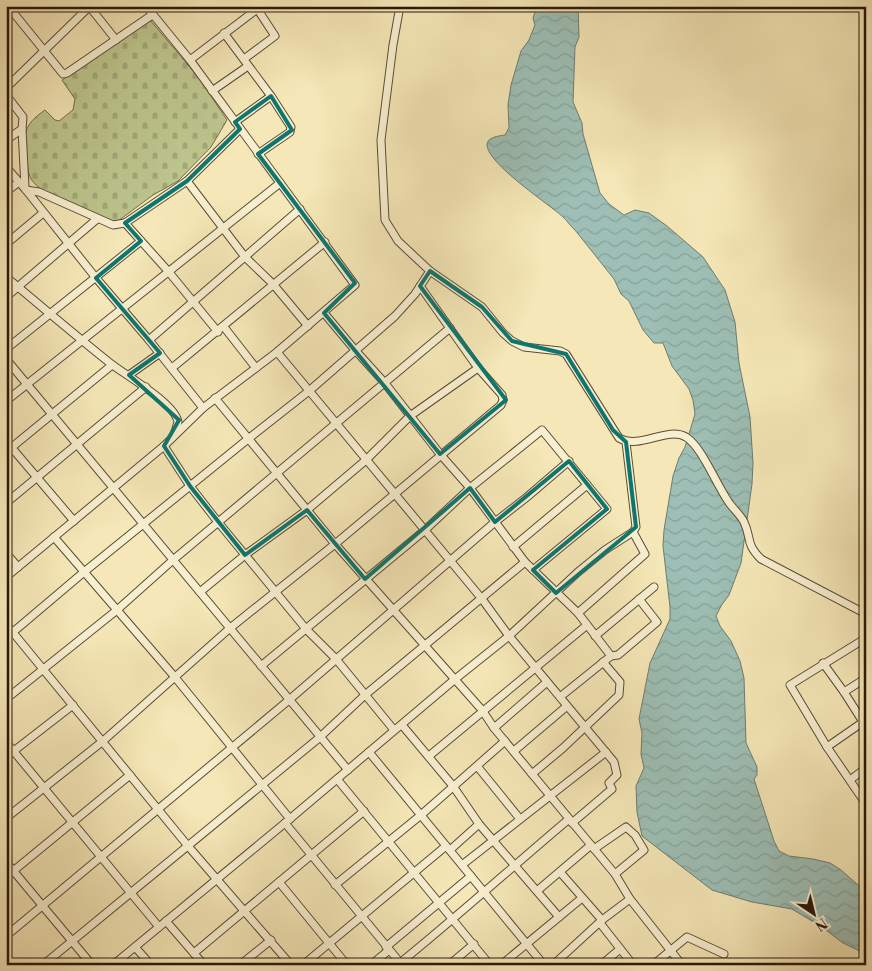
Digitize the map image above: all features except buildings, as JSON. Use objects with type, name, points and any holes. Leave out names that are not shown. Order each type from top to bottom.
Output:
[{"type":"street","points":[[6,88],[90,6],[116,40]]},
{"type":"street","points":[[6,577],[164,446],[203,408],[276,352],[355,285],[190,60],[146,6]]},
{"type":"street","points":[[400,6],[381,140],[385,220],[398,241],[430,271],[482,307],[512,341],[524,347],[560,351],[566,354],[619,438],[626,442],[672,434],[680,434],[687,438],[702,455],[728,502],[744,521],[750,545],[761,559],[866,614]]},
{"type":"street","points":[[190,60],[258,7],[275,36],[212,91]]},
{"type":"street","points":[[11,10],[63,74],[152,15]]},
{"type":"street","points":[[224,33],[271,96],[292,130],[258,154]]},
{"type":"street","points":[[6,95],[23,117],[26,189]]},
{"type":"street","points":[[26,189],[39,192],[112,225],[125,223],[187,181],[238,126],[271,96]]},
{"type":"street","points":[[6,140],[22,129]]},
{"type":"street","points":[[6,167],[26,189],[43,213],[121,309],[160,353],[203,408]]},
{"type":"street","points":[[187,181],[245,258],[273,284],[308,326]]},
{"type":"street","points":[[6,192],[19,182]]},
{"type":"street","points":[[6,401],[280,183]]},
{"type":"street","points":[[149,340],[300,209]]},
{"type":"street","points":[[6,244],[43,213]]},
{"type":"street","points":[[6,296],[97,219]]},
{"type":"street","points":[[125,223],[194,302],[256,368]]},
{"type":"street","points":[[6,349],[141,241]]},
{"type":"street","points":[[172,368],[325,242]]},
{"type":"street","points":[[6,638],[143,524],[309,392],[395,316],[430,271]]},
{"type":"street","points":[[6,278],[112,365],[146,387],[177,418],[178,422],[172,438]]},
{"type":"street","points":[[6,818],[103,740],[174,676],[501,405],[502,395],[478,368],[420,286]]},
{"type":"street","points":[[324,313],[384,382],[440,454],[470,488],[525,562],[578,613],[611,656]]},
{"type":"street","points":[[6,699],[117,610],[173,560],[450,328]]},
{"type":"street","points":[[54,537],[174,676],[261,785],[335,885],[401,964],[514,865],[612,789],[610,783],[617,775],[614,762],[509,636],[482,599],[276,352]]},
{"type":"street","points":[[128,375],[160,353]]},
{"type":"street","points":[[6,359],[319,738],[348,770]]},
{"type":"street","points":[[9,450],[112,365]]},
{"type":"street","points":[[200,592],[245,555],[307,510],[366,460],[410,416],[478,368]]},
{"type":"street","points":[[6,503],[146,387]]},
{"type":"street","points":[[215,398],[335,544],[482,710],[494,728],[615,874],[630,899],[682,965]]},
{"type":"street","points":[[261,666],[424,531],[470,488],[542,430],[608,509],[533,570]]},
{"type":"street","points":[[6,441],[9,450],[37,478],[74,521]]},
{"type":"street","points":[[113,965],[509,636],[605,550],[633,532],[636,528],[626,442]]},
{"type":"street","points":[[164,446],[190,486],[218,522],[306,629],[336,659],[394,730]]},
{"type":"street","points":[[6,936],[289,700],[495,522],[569,461]]},
{"type":"street","points":[[513,547],[587,485]]},
{"type":"street","points":[[578,613],[645,554],[633,532]]},
{"type":"street","points":[[6,553],[18,567]]},
{"type":"street","points":[[43,965],[319,738],[365,695],[525,562]]},
{"type":"street","points":[[595,636],[654,587]]},
{"type":"street","points":[[560,697],[611,656],[618,655],[657,622],[639,599]]},
{"type":"street","points":[[6,624],[188,846],[291,965]]},
{"type":"street","points":[[429,756],[482,710],[587,625]]},
{"type":"street","points":[[866,638],[790,685],[827,747],[866,804]]},
{"type":"street","points":[[532,774],[586,727],[619,695],[620,682],[603,662]]},
{"type":"street","points":[[823,663],[864,722],[827,747]]},
{"type":"street","points":[[844,692],[866,678]]},
{"type":"street","points":[[494,728],[547,682]]},
{"type":"street","points":[[6,757],[73,705]]},
{"type":"street","points":[[514,751],[567,706]]},
{"type":"street","points":[[402,724],[453,786],[478,824],[559,917]]},
{"type":"street","points":[[335,885],[421,815],[505,741]]},
{"type":"street","points":[[6,742],[159,927]]},
{"type":"street","points":[[369,752],[544,965]]},
{"type":"street","points":[[462,866],[544,799],[551,796],[606,752]]},
{"type":"street","points":[[477,766],[520,819]]},
{"type":"street","points":[[850,780],[866,768]]},
{"type":"street","points":[[6,877],[130,775]]},
{"type":"street","points":[[338,779],[490,965]]},
{"type":"street","points":[[194,953],[364,812]]},
{"type":"street","points":[[303,965],[414,872],[478,824]]},
{"type":"street","points":[[537,891],[593,847],[626,827],[636,835],[644,850],[615,874]]},
{"type":"street","points":[[6,862],[92,965]]},
{"type":"street","points":[[560,872],[601,921],[633,965]]},
{"type":"street","points":[[371,965],[439,902],[471,876]]},
{"type":"street","points":[[279,882],[347,965]]},
{"type":"street","points":[[501,965],[582,898]]},
{"type":"street","points":[[553,965],[601,921],[630,899]]},
{"type":"street","points":[[166,921],[204,965]]},
{"type":"street","points":[[653,965],[687,937],[724,954]]},
{"type":"street","points":[[240,965],[271,940]]},
{"type":"street","points":[[451,964],[474,944]]},
{"type":"street","points":[[135,947],[151,965]]},
{"type":"street","points":[[601,965],[620,949]]},
{"type":"street","points":[[6,960],[10,965]]},
{"type":"highlighted area","points":[[271,96],[292,130],[258,154],[355,283],[324,313],[440,454],[506,400],[420,286],[430,271],[482,307],[512,341],[566,354],[613,430],[626,442],[636,527],[556,593],[533,570],[607,509],[569,461],[495,522],[470,488],[365,579],[307,510],[245,555],[190,486],[164,446],[179,420],[129,375],[160,353],[96,278],[141,241],[125,223],[187,181],[240,129],[235,122]]},
{"type":"green space","points":[[150,20],[199,78],[227,120],[211,147],[178,181],[153,195],[118,221],[109,221],[55,198],[36,185],[31,179],[28,169],[25,144],[26,132],[30,123],[45,110],[55,120],[59,121],[73,110],[75,99],[62,80]]},
{"type":"water","points":[[537,6],[578,6],[579,37],[575,47],[573,102],[582,123],[583,134],[600,193],[609,204],[624,215],[635,210],[649,213],[667,226],[703,257],[725,290],[735,322],[739,363],[750,417],[753,463],[752,484],[741,563],[729,595],[716,616],[740,661],[744,678],[746,743],[757,767],[757,775],[754,779],[774,841],[779,851],[789,856],[830,863],[866,892],[866,954],[843,943],[822,927],[792,909],[752,902],[712,890],[642,836],[637,812],[636,786],[644,768],[641,754],[642,733],[639,719],[650,663],[670,619],[663,546],[664,530],[673,476],[685,447],[695,414],[689,389],[672,366],[663,343],[654,343],[643,330],[629,301],[621,294],[614,279],[564,218],[519,183],[490,153],[487,145],[489,140],[505,135],[509,128],[508,105],[511,85],[521,51],[529,40],[535,25],[533,18]]}]
